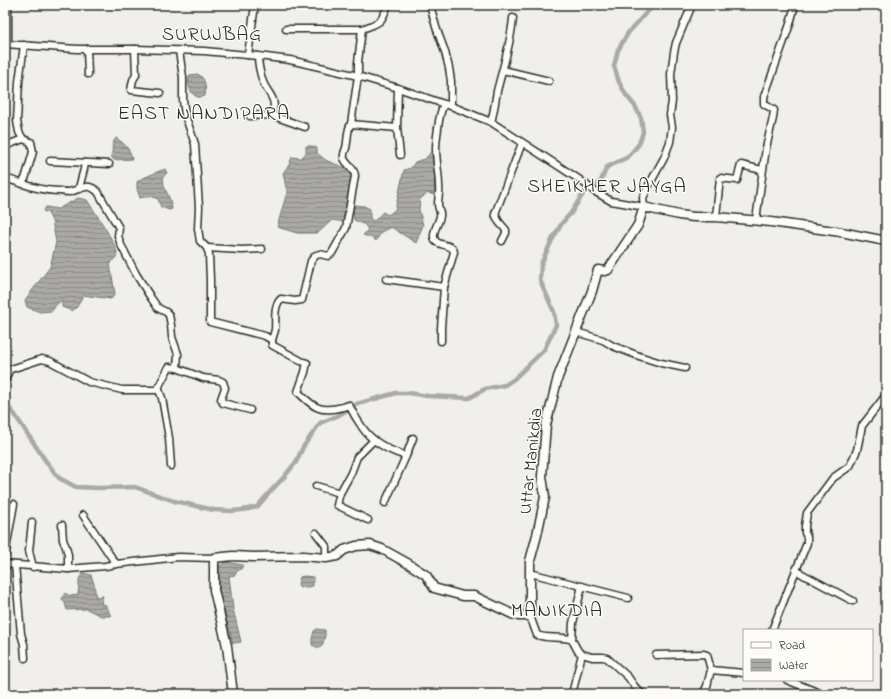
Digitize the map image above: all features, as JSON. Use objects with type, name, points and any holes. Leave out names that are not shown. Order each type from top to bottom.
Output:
[{"type":"main road","points":[[644,207],[679,215],[756,220],[841,232],[886,241]]},
{"type":"main road","name":"Uttar Manikdia","points":[[530,616],[530,561],[546,497],[542,476],[546,425],[558,377],[592,290],[598,270],[608,270],[638,225],[644,207]]},
{"type":"main road","points":[[233,694],[227,646],[214,590],[214,558],[232,556],[303,556],[326,558],[337,556],[344,550],[356,546],[370,545],[382,549],[426,575],[434,588],[463,596],[474,596],[514,615],[530,616]]},
{"type":"street","points":[[8,5],[7,44],[87,49],[135,48],[179,50],[258,56],[290,60],[358,76],[398,88],[451,106],[491,122],[580,180],[594,191],[611,200],[623,204],[644,207],[643,198],[664,158],[670,142],[672,127],[670,115],[672,101],[671,74],[674,52],[676,43],[692,5]]},
{"type":"street","points":[[248,55],[254,5]]},
{"type":"street","points":[[286,29],[362,28],[378,23],[382,19],[388,5]]},
{"type":"street","points":[[430,5],[449,68],[451,81],[451,106]]},
{"type":"street","points":[[756,220],[762,170],[774,110],[764,104],[764,97],[790,24],[795,5]]},
{"type":"street","points":[[491,122],[510,42],[513,18]]},
{"type":"street","points":[[362,28],[358,76],[351,124],[349,126],[348,143],[343,155],[344,159],[355,173],[346,228],[332,253],[328,256],[320,254],[316,255],[311,261],[302,300],[295,301],[281,299],[279,301],[276,311],[275,332],[272,345],[301,362],[307,363],[298,392],[304,398],[320,409],[332,409],[349,406],[363,429],[374,440],[397,453],[406,456]]},
{"type":"street","points":[[21,183],[25,178],[33,152],[31,142],[23,139],[19,132],[17,121],[19,82],[24,45]]},
{"type":"street","points":[[135,48],[136,76],[133,80],[131,90],[160,93]]},
{"type":"street","points":[[87,49],[88,74]]},
{"type":"street","points":[[179,50],[183,77],[185,116],[195,144],[199,207],[198,230],[200,241],[207,248],[208,254],[210,280],[210,322],[265,336],[272,340]]},
{"type":"street","points":[[258,56],[260,72],[274,104],[274,109],[271,115]]},
{"type":"street","points":[[503,70],[549,80]]},
{"type":"street","points":[[398,88],[397,128],[400,154]]},
{"type":"street","points":[[440,341],[444,287],[454,252],[452,247],[434,239],[434,234],[440,216],[438,205],[440,188],[436,142],[439,118],[444,104]]},
{"type":"street","points":[[250,116],[271,115],[305,127]]},
{"type":"street","points":[[351,124],[397,128]]},
{"type":"street","points":[[5,146],[23,139]]},
{"type":"street","points":[[502,241],[506,230],[499,222],[495,214],[522,143]]},
{"type":"street","points":[[50,161],[109,164]]},
{"type":"street","points":[[79,188],[85,163]]},
{"type":"street","points":[[716,217],[720,178],[737,180],[741,165],[762,170]]},
{"type":"street","points":[[5,178],[50,191],[69,192],[90,186],[95,188],[119,228],[118,236],[121,245],[136,274],[158,308],[169,315],[172,325],[172,337],[178,354],[177,368]]},
{"type":"street","points":[[207,248],[242,250],[262,249]]},
{"type":"street","points":[[386,279],[444,287]]},
{"type":"street","points":[[576,332],[603,340],[613,346],[639,356],[661,363],[685,368]]},
{"type":"street","points":[[5,380],[11,369],[42,359],[50,361],[89,382],[122,390],[159,390]]},
{"type":"street","points":[[171,466],[168,432],[162,398],[159,390],[159,386],[169,367],[177,368],[203,378],[223,382],[225,388],[221,399],[223,403],[250,410]]},
{"type":"street","points":[[772,629],[807,543],[804,526],[807,513],[833,478],[850,466],[857,450],[862,426],[886,395]]},
{"type":"street","points":[[385,503],[413,438]]},
{"type":"street","points":[[368,520],[337,505],[340,493],[351,473],[357,457],[374,440]]},
{"type":"street","points":[[316,486],[340,493]]},
{"type":"street","points":[[5,555],[14,504]]},
{"type":"street","points":[[83,515],[116,564]]},
{"type":"street","points":[[32,522],[29,551],[33,567]]},
{"type":"street","points":[[62,525],[63,540],[68,555],[68,569]]},
{"type":"street","points":[[316,533],[326,546],[326,558]]},
{"type":"street","points":[[5,564],[68,569],[178,557],[214,558]]},
{"type":"street","points":[[15,565],[20,634],[24,644],[25,658]]},
{"type":"street","points":[[796,570],[853,601]]},
{"type":"street","points":[[530,573],[628,598]]},
{"type":"street","points":[[582,586],[572,622],[572,640],[578,651],[592,657],[607,658],[628,676],[635,687],[642,694]]},
{"type":"street","points":[[530,616],[538,636],[564,637],[572,640]]},
{"type":"street","points":[[572,694],[582,654]]},
{"type":"street","points":[[656,655],[707,655],[711,670],[707,686],[703,694]]},
{"type":"street","points":[[711,670],[743,673]]},
{"type":"street","points":[[790,681],[822,694]]},
{"type":"water","points":[[197,74],[204,80],[205,96],[197,97],[189,88],[190,75]]},
{"type":"water","points":[[116,138],[130,152],[132,159],[114,160],[111,156],[113,143]]},
{"type":"water","points":[[306,146],[317,148],[317,153],[324,159],[345,168],[352,172],[355,176],[345,222],[332,220],[318,233],[297,233],[277,227],[287,192],[283,173],[289,165],[292,157],[301,158],[306,153]]},
{"type":"water","points":[[431,152],[435,158],[434,195],[428,193],[420,199],[419,210],[423,225],[416,243],[391,227],[381,232],[376,241],[373,238],[363,235],[368,230],[365,225],[354,220],[353,211],[355,205],[364,206],[370,209],[370,219],[374,221],[383,212],[388,215],[395,210],[404,170],[411,168],[415,162],[425,159]]},
{"type":"water","points":[[165,169],[167,173],[163,177],[164,186],[172,209],[169,210],[161,207],[158,199],[150,196],[140,198],[137,189],[137,182],[139,180]]},
{"type":"water","points":[[78,198],[87,200],[116,249],[117,253],[115,259],[110,264],[115,294],[111,299],[83,295],[77,307],[72,311],[62,307],[62,300],[52,311],[40,312],[27,307],[25,300],[50,267],[56,242],[52,221],[48,213],[43,211],[46,207],[58,209]]},
{"type":"water","points":[[226,562],[243,565],[235,575],[229,576],[233,609],[241,642],[233,643],[220,597],[217,575],[219,566]]},
{"type":"water","points":[[83,573],[91,575],[96,597],[103,596],[101,605],[105,604],[111,616],[101,616],[87,609],[67,610],[62,599],[65,593],[70,596],[78,595],[79,579]]},
{"type":"water","points":[[300,577],[313,577],[313,586],[300,588],[298,584]]},
{"type":"water","points":[[317,629],[325,630],[322,646],[319,648],[312,645],[314,631]]},
{"type":"waterway","points":[[5,409],[10,409],[15,415],[59,478],[76,487],[135,487],[174,501],[214,510],[231,511],[257,507],[296,462],[303,447],[320,423],[337,416],[357,404],[396,393],[469,398],[485,389],[505,385],[514,379],[544,350],[556,325],[554,312],[540,280],[541,264],[552,240],[562,223],[571,213],[588,188],[600,183],[607,167],[628,157],[639,144],[643,132],[641,118],[619,82],[614,66],[618,50],[628,33],[655,5]]},
{"type":"district","name":"SURUJBAG","points":[[212,33]]},
{"type":"district","name":"EAST NANDIPARA","points":[[204,112]]},
{"type":"district","name":"SHEIKHER JAYGA","points":[[607,185]]},
{"type":"district","name":"MANIKDIA","points":[[557,609]]}]
